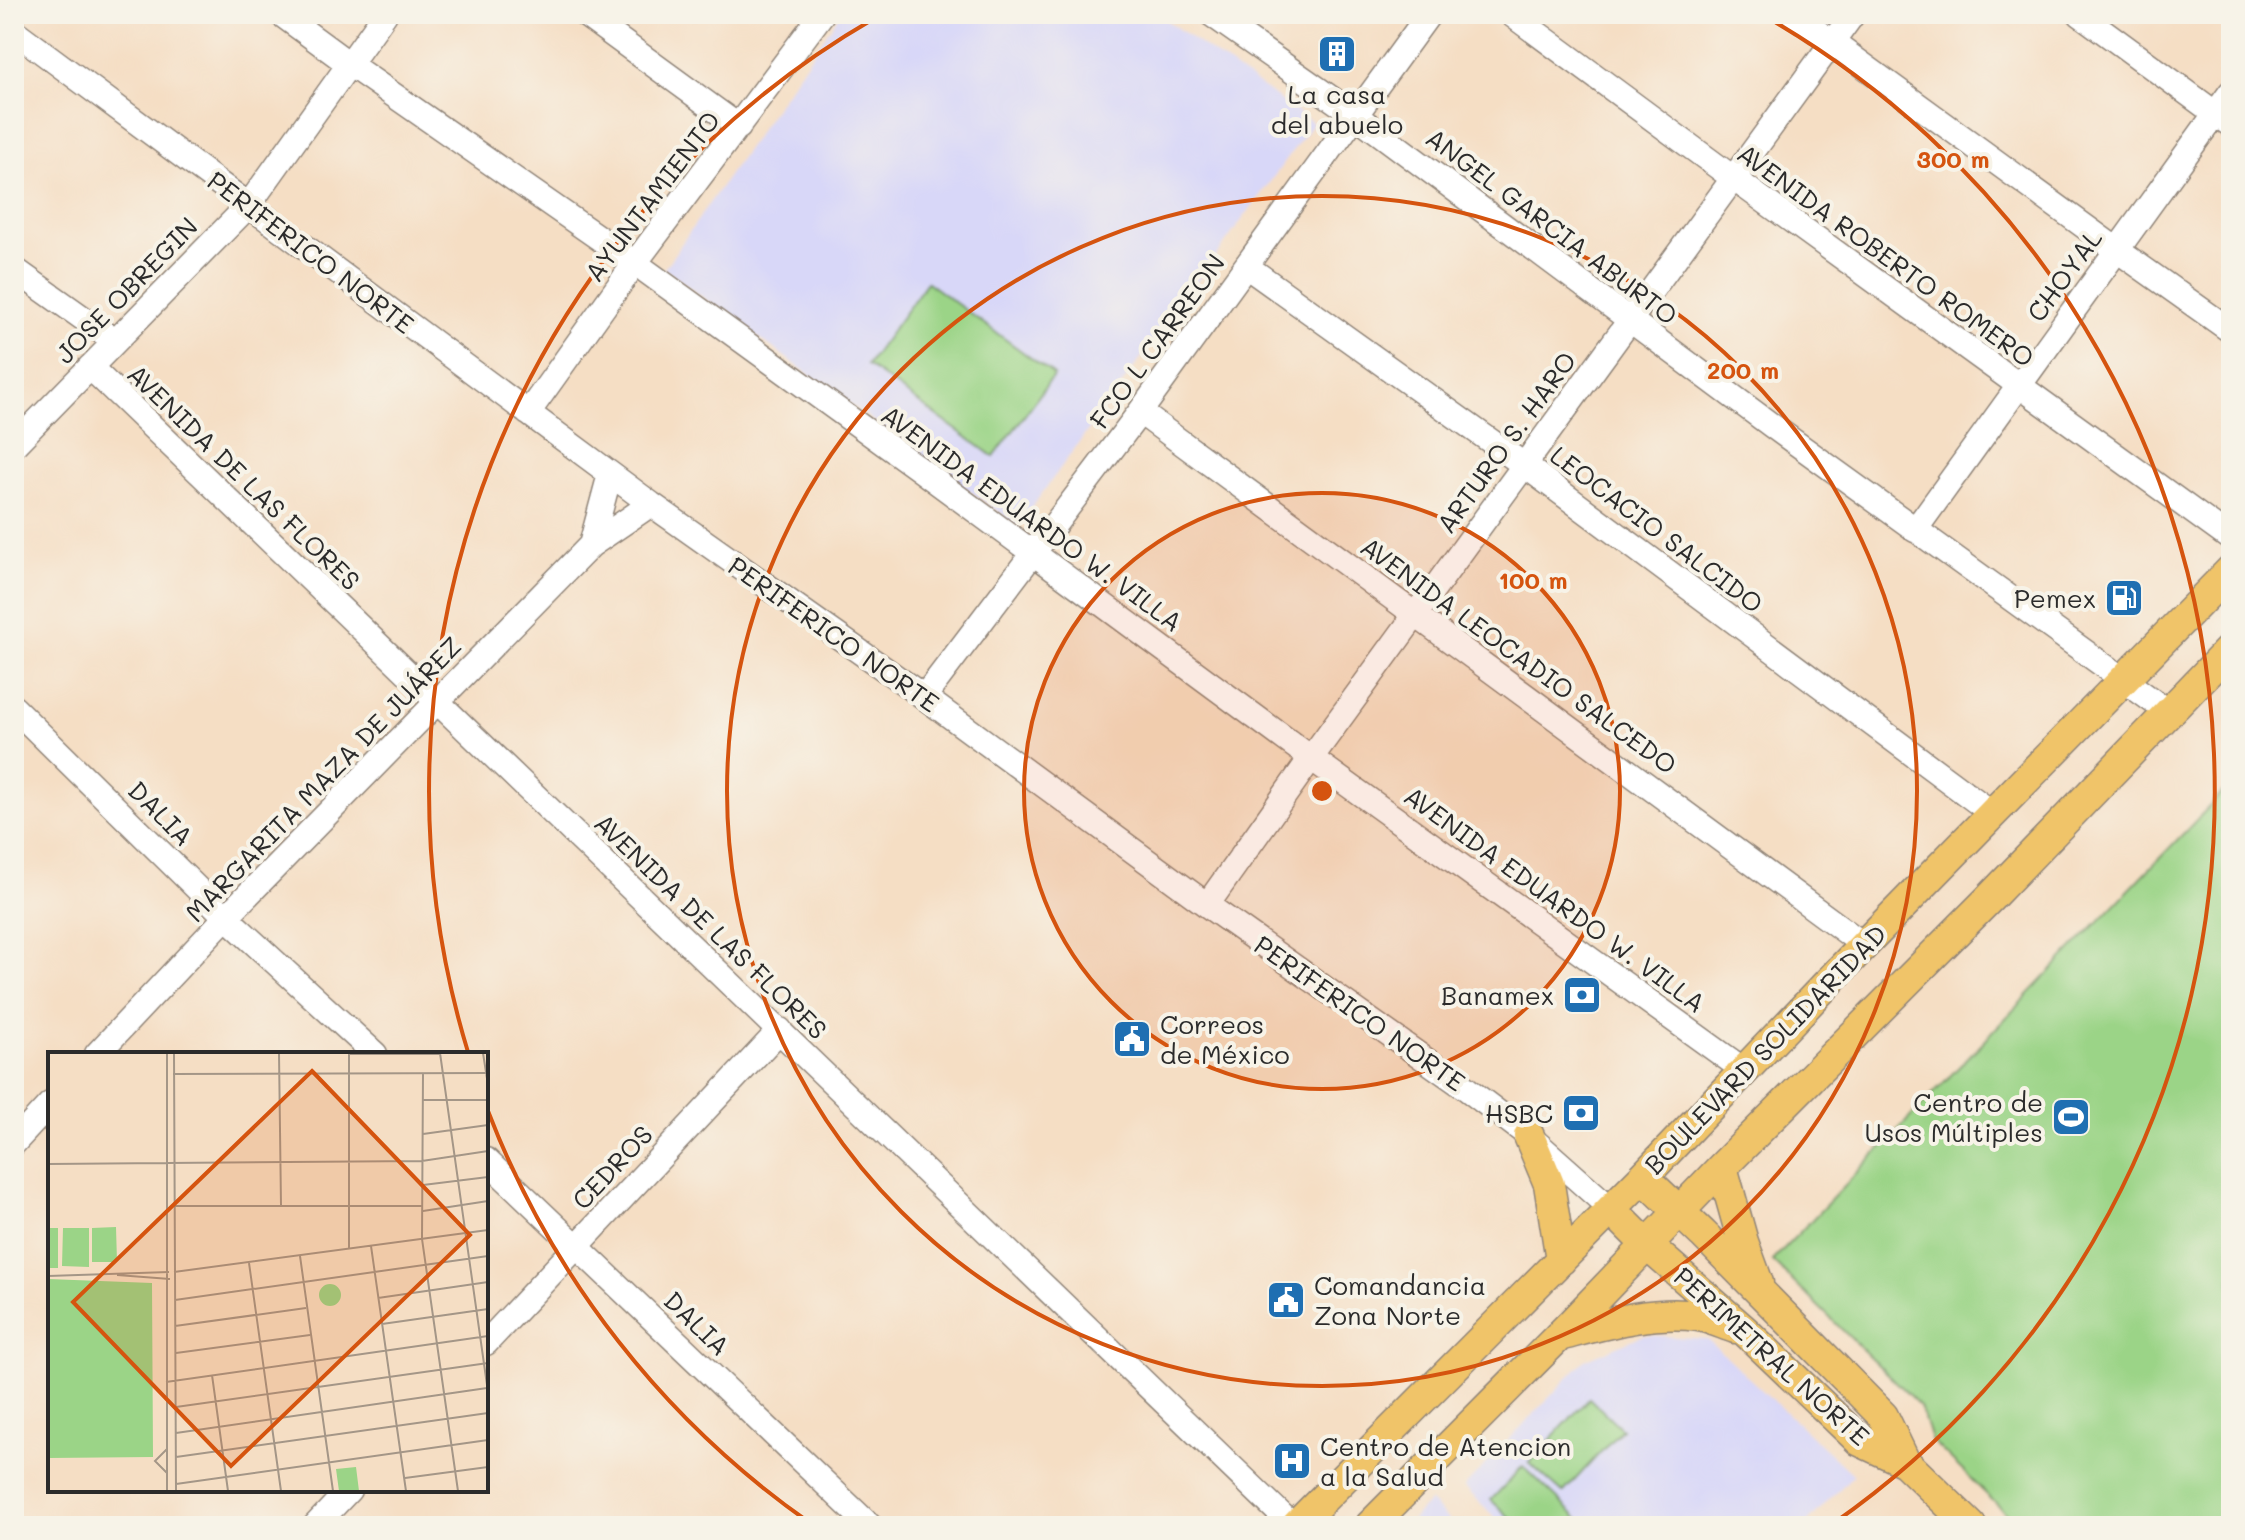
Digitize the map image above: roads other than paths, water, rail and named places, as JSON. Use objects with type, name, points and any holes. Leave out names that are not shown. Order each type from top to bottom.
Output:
[{"type":"main road","name":"BOULEVARD SOLIDARIDAD","points":[[1294,1526],[1643,1177],[1864,945],[2231,570]]},
{"type":"main road","name":"BOULEVARD SOLIDARIDAD","points":[[1370,1526],[1990,898],[2231,648]]},
{"type":"main road","points":[[1529,1136],[1549,1184],[1561,1260]]},
{"type":"main road","points":[[1722,1167],[1743,1242],[1762,1292]]},
{"type":"main road","points":[[1643,1177],[1762,1292],[1883,1416],[1905,1462]]},
{"type":"main road","name":"PERIFERICO NORTE","points":[[1611,1209],[1647,1245]]},
{"type":"main road","name":"PERIMETRAL NORTE","points":[[1647,1245],[1745,1331],[1860,1441],[1905,1462],[1971,1526]]},
{"type":"main road","points":[[1535,1286],[1564,1330],[1655,1315],[1700,1316],[1745,1331]]},
{"type":"street","points":[[14,32],[27,14]]},
{"type":"street","name":"AVENIDA EDUARDO W. VILLA","points":[[281,14],[635,263],[1745,1071]]},
{"type":"street","name":"JOSE OBREGIN","points":[[14,445],[248,206],[385,14]]},
{"type":"street","points":[[584,14],[739,127]]},
{"type":"street","name":"AYUNTAMIENTO","points":[[528,413],[635,263],[822,14]]},
{"type":"street","name":"ANGEL GARCIA ABURTO","points":[[1211,14],[1355,115],[1915,530],[2168,712]]},
{"type":"street","name":"FCO L CARREON","points":[[924,697],[1140,412],[1429,14]]},
{"type":"street","name":"AVENIDA ROBERTO ROMERO","points":[[1511,14],[2231,539]]},
{"type":"street","points":[[1793,14],[2231,331]]},
{"type":"street","name":"ARTURO S. HARO","points":[[1207,905],[1853,14]]},
{"type":"street","points":[[2080,14],[2223,119]]},
{"type":"street","name":"PERIFERICO NORTE","points":[[14,32],[651,504],[1467,1089],[1529,1136],[1611,1209]]},
{"type":"street","name":"CHOYAL","points":[[1915,530],[2117,250],[2223,119],[2231,92]]},
{"type":"street","name":"LEOCACIO SALCIDO","points":[[1246,266],[1524,465],[1992,813]]},
{"type":"street","points":[[14,269],[115,341]]},
{"type":"street","name":"AVENIDA DE LAS FLORES","points":[[90,367],[1294,1526]]},
{"type":"street","name":"AVENIDA LEOCADIO SALCEDO","points":[[1140,412],[1864,945]]},
{"type":"street","name":"MARGARITA MAZA DE JUÁREZ","points":[[591,545],[610,474]]},
{"type":"street","name":"MARGARITA MAZA DE JUÁREZ","points":[[99,1052],[226,917],[591,545],[651,504]]},
{"type":"street","name":"DALIA","points":[[14,708],[226,917],[373,1052]]},
{"type":"street","name":"CEDROS","points":[[488,1341],[780,1030]]},
{"type":"street","points":[[14,1143],[48,1106]]},
{"type":"street","name":"DALIA","points":[[488,1162],[870,1526]]},
{"type":"street","points":[[315,1526],[347,1492]]},
{"type":"place","name":"La casa del abuelo","points":[[1337,54]]},
{"type":"place","name":"Pemex","points":[[2124,598]]},
{"type":"place","name":"Banamex","points":[[1582,995]]},
{"type":"place","name":"Correos de México","points":[[1132,1039]]},
{"type":"place","name":"HSBC","points":[[1581,1113]]},
{"type":"place","name":"Centro de Usos Múltiples","points":[[2071,1117]]},
{"type":"place","name":"Comandancia Zona Norte","points":[[1286,1300]]},
{"type":"place","name":"Centro de Atencion a la Salud","points":[[1292,1461]]}]
